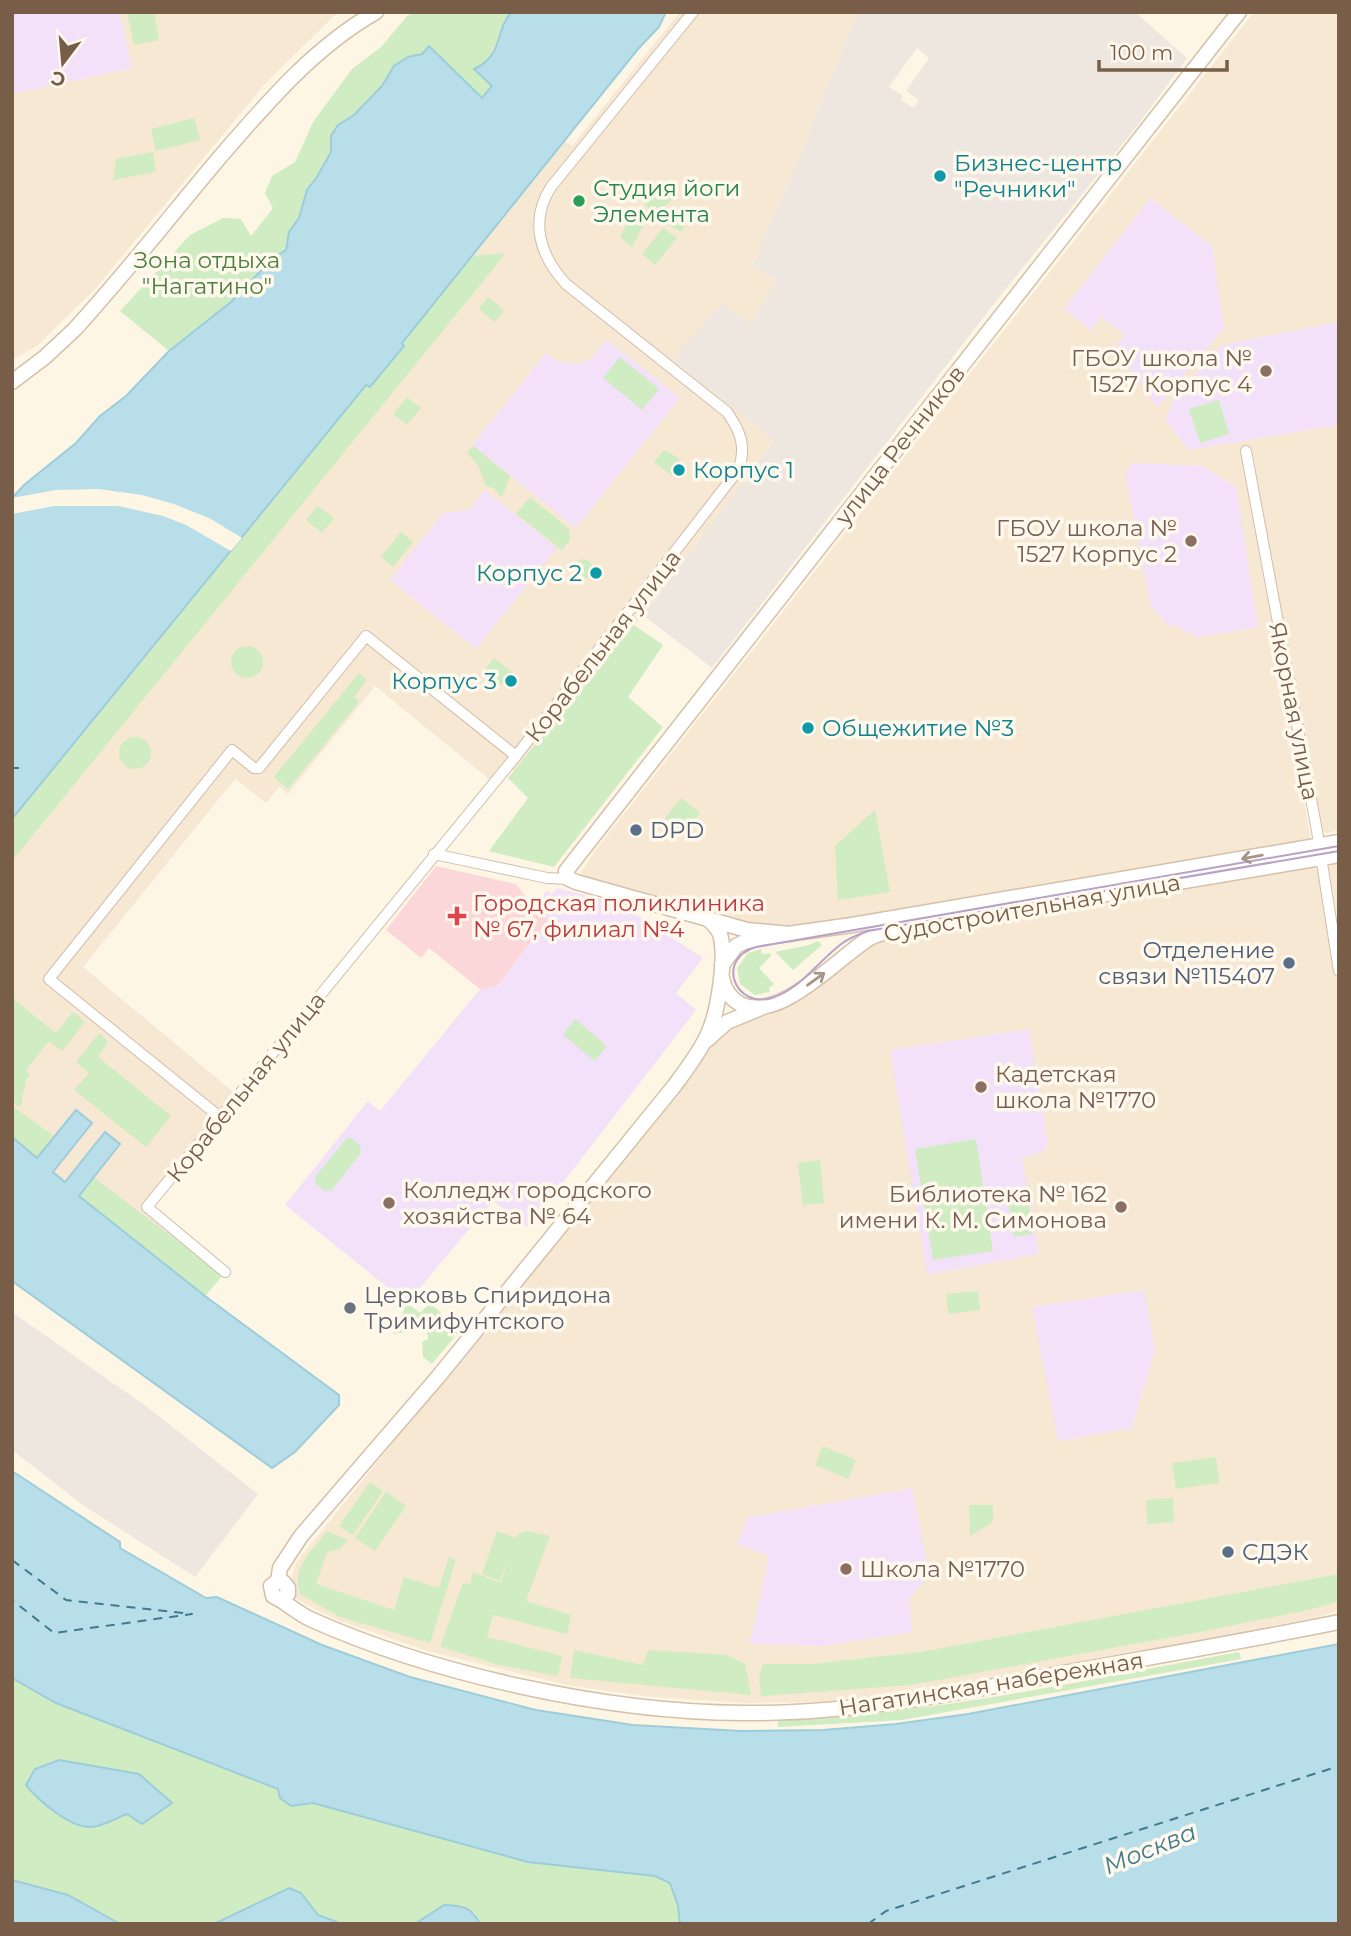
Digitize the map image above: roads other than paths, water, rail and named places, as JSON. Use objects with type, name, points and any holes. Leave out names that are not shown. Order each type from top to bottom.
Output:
[{"type":"street","name":"Корабельная улица","points":[[225,1272],[147,1207],[516,756],[731,481],[743,456],[743,441],[727,412],[566,284],[545,257],[538,231],[542,205],[551,187],[693,12]]},
{"type":"street","name":"улица Речников","points":[[569,879],[566,872],[569,867],[1239,12]]},
{"type":"street","points":[[12,382],[45,357],[100,302],[264,107],[321,51],[370,14]]},
{"type":"street","name":"Якорная улица","points":[[1246,451],[1321,852],[1339,971]]},
{"type":"street","points":[[221,1118],[49,979],[232,750],[254,768],[259,768],[366,636],[516,756]]},
{"type":"street","name":"Судостроительная улица","points":[[702,1045],[727,1023],[813,983],[871,937],[888,931],[1321,852],[1339,842]]},
{"type":"street","name":"Судостроительная улица","points":[[790,934],[1321,852],[1339,855]]},
{"type":"street","points":[[435,854],[547,878],[569,879],[747,930],[790,934]]},
{"type":"street","points":[[702,1045],[712,1021],[721,969],[720,936],[716,926],[706,918]]},
{"type":"street","points":[[852,925],[862,932],[861,944]]},
{"type":"street","points":[[766,1006],[745,1006],[736,1001],[728,993],[721,969],[727,955],[744,942],[790,934]]},
{"type":"street","name":"Нагатинская набережная","points":[[702,1045],[675,1085],[438,1377],[301,1536],[280,1568],[278,1581],[288,1588],[288,1594],[281,1599],[298,1613],[326,1625],[419,1659],[473,1674],[580,1698],[652,1707],[739,1713],[821,1711],[920,1700],[1339,1622]]},
{"type":"water","points":[[512,12],[666,12],[659,27],[638,49],[402,343],[404,346],[370,387],[366,385],[12,819],[12,498],[76,443],[100,416],[126,396],[169,351],[231,302],[273,258],[286,250],[289,232],[299,218],[307,190],[331,152],[331,136],[338,125],[354,115],[382,86],[394,66],[408,57],[422,54],[429,46],[482,98],[492,86],[474,69],[490,57]]},
{"type":"water","points":[[76,1110],[92,1123],[53,1172],[65,1182],[105,1132],[120,1144],[79,1196],[205,1296],[339,1395],[339,1405],[295,1452],[272,1468],[12,1281],[12,1137],[37,1158]]},
{"type":"water","name":"Москва","points":[[12,1471],[120,1542],[120,1548],[206,1598],[217,1597],[322,1645],[410,1677],[536,1710],[633,1725],[741,1731],[823,1730],[896,1724],[968,1714],[1339,1644],[1339,1924],[680,1924],[678,1906],[670,1883],[655,1876],[528,1862],[313,1803],[291,1806],[280,1798],[278,1789],[56,1703],[12,1678]]},
{"type":"water","points":[[59,1760],[139,1774],[172,1803],[142,1824],[127,1814],[95,1827],[73,1823],[46,1805],[26,1785],[35,1769]]},
{"type":"water","points":[[12,1880],[68,1895],[120,1924],[12,1924]]},
{"type":"water","points":[[289,1888],[301,1893],[318,1915],[342,1924],[214,1924]]},
{"type":"water","points":[[444,1905],[466,1908],[480,1924],[415,1924]]},
{"type":"tram line","points":[[1339,846],[756,947],[743,953],[736,962],[733,971],[735,981],[740,990],[748,996],[772,998],[800,982],[843,943],[868,931],[1339,851]]},
{"type":"place","name":"Бизнес-центр \"Речники\"","points":[[940,176]]},
{"type":"place","name":"Студия йоги Элемента","points":[[579,201]]},
{"type":"place","name":"ГБОУ школа № 1527 Корпус 4","points":[[1266,371]]},
{"type":"place","name":"Корпус 1","points":[[679,470]]},
{"type":"place","name":"ГБОУ школа № 1527 Корпус 2","points":[[1191,541]]},
{"type":"place","name":"Корпус 2","points":[[596,573]]},
{"type":"place","name":"Корпус 3","points":[[511,681]]},
{"type":"place","name":"Общежитие №3","points":[[808,728]]},
{"type":"place","name":"DPD","points":[[636,830]]},
{"type":"place","name":"Городская поликлиника № 67, филиал №4","points":[[457,916]]},
{"type":"place","name":"Отделение связи №115407","points":[[1289,963]]},
{"type":"place","name":"Кадетская школа №1770","points":[[981,1087]]},
{"type":"place","name":"Колледж городского хозяйства № 64","points":[[389,1203]]},
{"type":"place","name":"Библиотека № 162 имени К. М. Симонова","points":[[1121,1207]]},
{"type":"place","name":"Церковь Спиридона Тримифунтского","points":[[350,1308]]},
{"type":"place","name":"СДЭК","points":[[1228,1552]]},
{"type":"place","name":"Школа №1770","points":[[846,1569]]},
{"type":"park label","name":"Зона отдыха \"Нагатино\"","points":[[207,273]]}]
